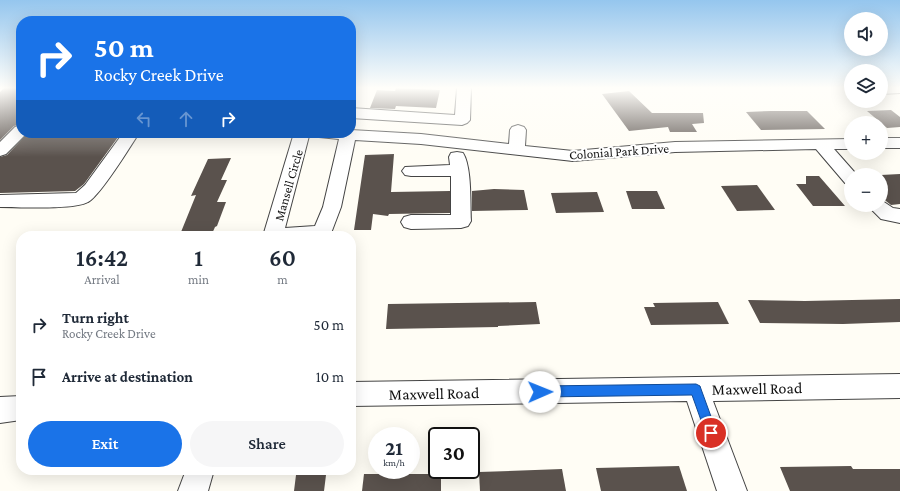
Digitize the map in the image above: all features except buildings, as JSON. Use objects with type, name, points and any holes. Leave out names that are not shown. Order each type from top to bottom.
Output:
[{"type":"street","points":[[356,113],[462,120],[463,111]]},
{"type":"street","points":[[517,151],[518,130]]},
{"type":"street","points":[[0,151],[16,135]]},
{"type":"street","name":"Colonial Park Drive","points":[[356,135],[455,143],[573,156],[604,147],[844,144]]},
{"type":"street","points":[[0,201],[73,200],[82,198],[91,189],[127,138]]},
{"type":"street","name":"Mansell Circle","points":[[274,231],[301,138]]},
{"type":"street","points":[[322,231],[332,207],[347,138]]},
{"type":"street","points":[[411,222],[461,221],[459,170],[455,143]]},
{"type":"street","points":[[888,143],[900,143]]},
{"type":"street","points":[[821,145],[844,171]]},
{"type":"street","points":[[411,171],[459,170]]},
{"type":"street","points":[[885,212],[888,214],[900,216]]},
{"type":"street","name":"Maxwell Road","points":[[356,394],[900,386]]},
{"type":"street","points":[[696,389],[732,491]]},
{"type":"street","points":[[0,410],[16,408]]},
{"type":"street","points":[[193,491],[198,475]]},
{"type":"route","points":[[540,392],[696,389],[711,433]]}]
